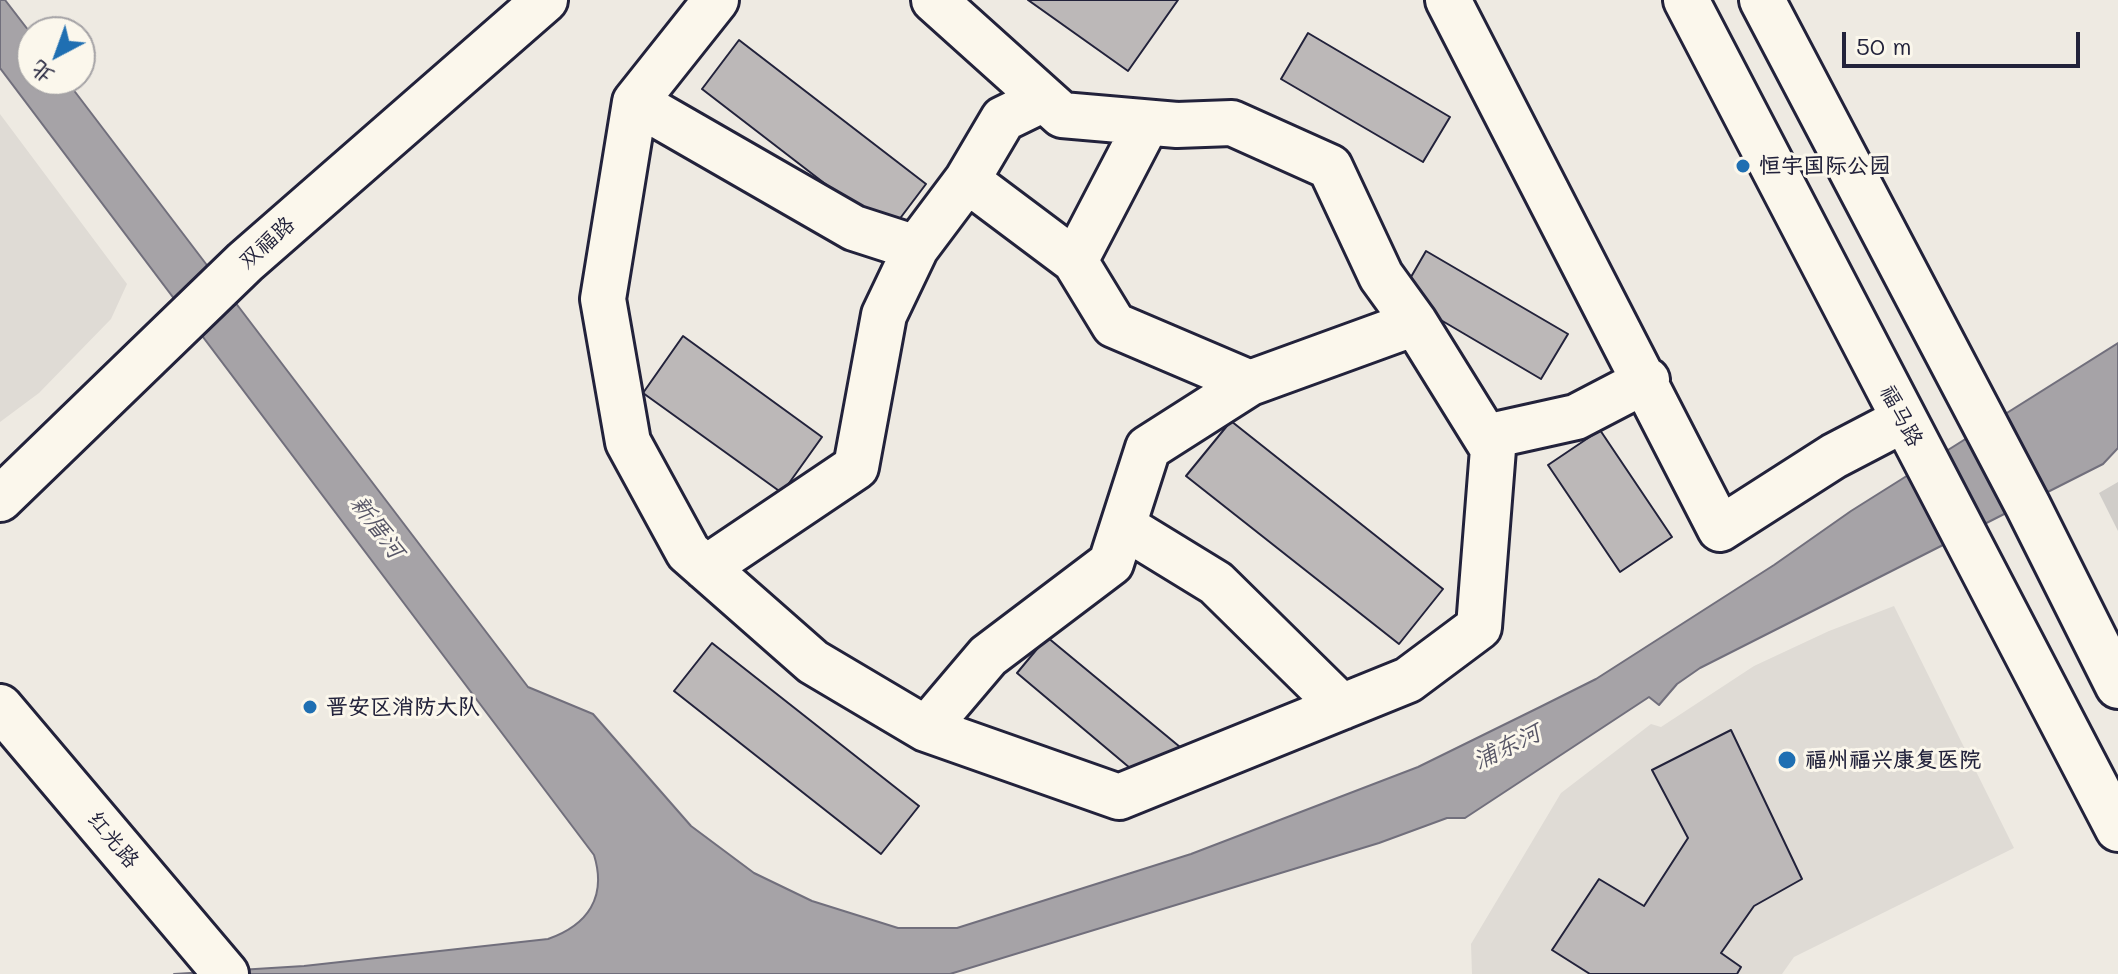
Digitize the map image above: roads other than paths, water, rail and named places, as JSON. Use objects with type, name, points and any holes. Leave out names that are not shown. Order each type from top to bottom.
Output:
[{"type":"main road","name":"双福路","points":[[0,499],[245,262],[545,0]]},
{"type":"main road","points":[[716,0],[635,102],[603,299],[628,442],[688,552],[813,662],[926,729],[1119,797],[1408,680],[1479,627],[1493,449],[1415,323],[1381,276],[1330,167],[1232,123],[1147,123],[1062,115],[934,0]]},
{"type":"main road","points":[[1448,0],[1647,380],[1720,529],[1834,456],[1908,430]]},
{"type":"main road","name":"福马路","points":[[1686,0],[2118,829]]},
{"type":"main road","points":[[1762,0],[2028,506],[2118,686]]},
{"type":"main road","points":[[706,568],[856,467],[884,315],[916,248],[967,180],[1003,119],[1044,99]]},
{"type":"main road","points":[[635,102],[854,228],[916,248]]},
{"type":"main road","points":[[1075,261],[1147,123]]},
{"type":"main road","points":[[967,180],[1075,261],[1114,325],[1250,383]]},
{"type":"main road","points":[[926,729],[988,656],[1111,563],[1148,448],[1250,383],[1415,323]]},
{"type":"main road","points":[[1486,437],[1576,417],[1647,380]]},
{"type":"main road","points":[[1123,526],[1216,583],[1342,707]]},
{"type":"main road","name":"红光路","points":[[0,707],[226,974]]},
{"type":"water","points":[[0,0],[5,0],[17,16],[16,89],[0,68]]},
{"type":"water","points":[[21,96],[78,96],[528,687],[593,714],[691,826],[754,873],[812,901],[898,928],[957,928],[1191,854],[1418,767],[1596,679],[1774,565],[1851,511],[2118,343],[2118,448],[2103,464],[1700,668],[1677,684],[1659,705],[1649,697],[1465,818],[1447,818],[1379,843],[950,974],[174,974],[304,966],[548,939],[574,926],[591,908],[598,884],[594,855]]},
{"type":"place","name":"恒宇国际公园","points":[[1743,166]]},
{"type":"place","name":"晋安区消防大队","points":[[310,707]]},
{"type":"place","name":"福州福兴康复医院","points":[[1787,760]]},
{"type":"water label","name":"新厝河","points":[[377,527]]},
{"type":"water label","name":"浦东河","points":[[1507,747]]}]
